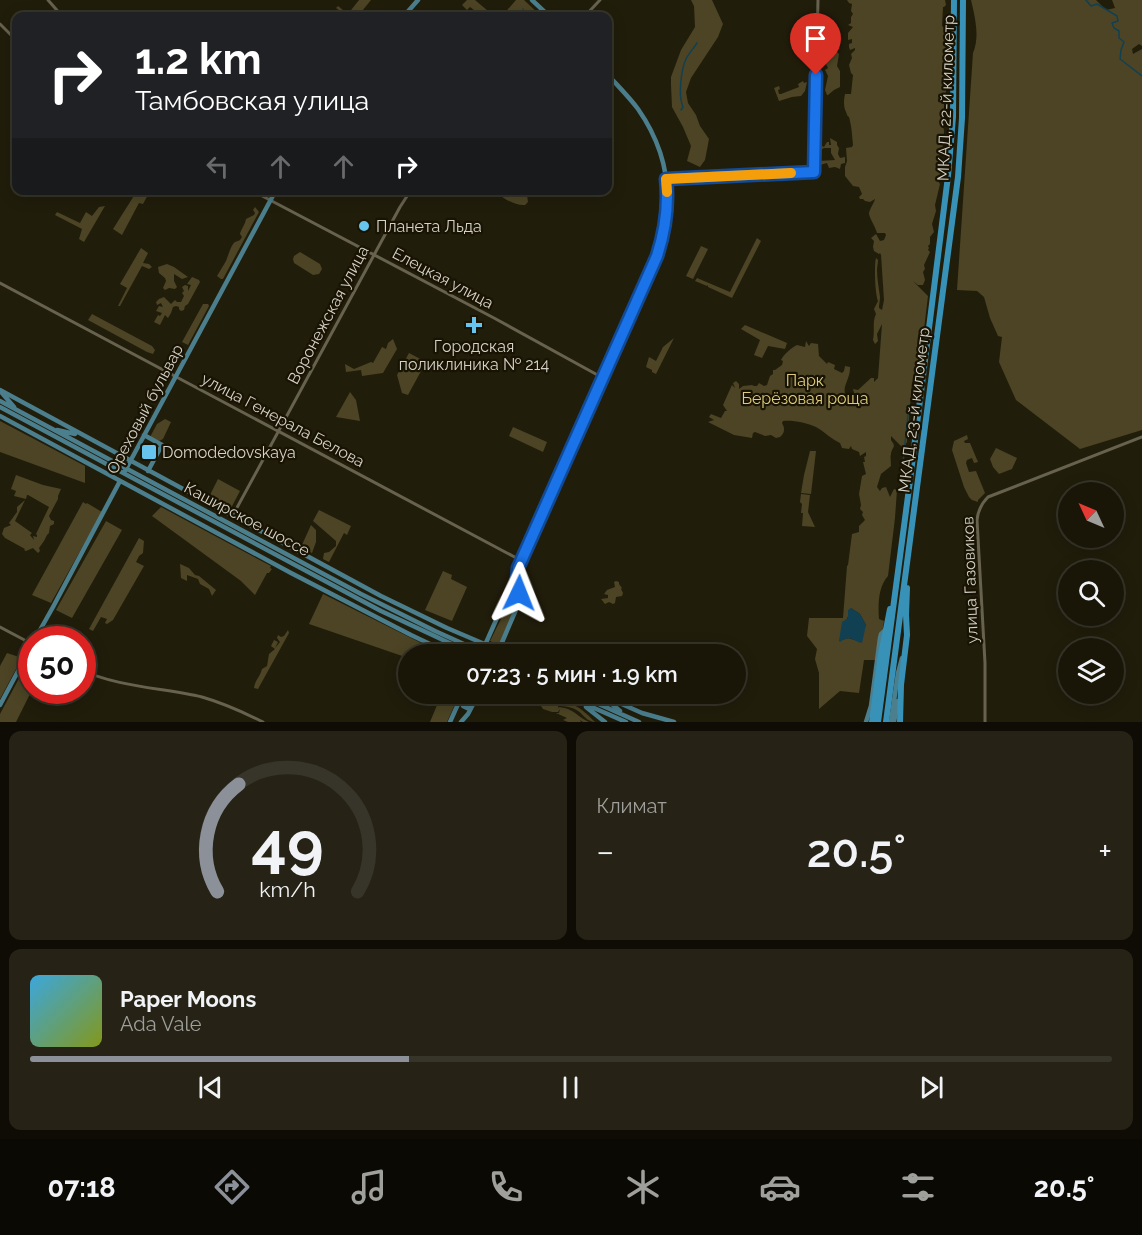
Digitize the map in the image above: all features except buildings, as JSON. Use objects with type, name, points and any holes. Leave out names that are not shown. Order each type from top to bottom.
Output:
[{"type":"highway","name":"МКАД, 22-й километр","points":[[942,231],[952,126],[954,0]]},
{"type":"highway","name":"МКАД, 22-й километр","points":[[951,232],[962,127],[963,0]]},
{"type":"highway","name":"МКАД, 23-й километр","points":[[895,591],[942,231]]},
{"type":"highway","name":"МКАД, 23-й километр","points":[[886,722],[951,232]]},
{"type":"highway","points":[[896,722],[907,635],[908,554]]},
{"type":"highway","points":[[870,720],[895,591]]},
{"type":"highway","points":[[878,722],[895,591]]},
{"type":"main road","points":[[408,12],[418,0]]},
{"type":"main road","points":[[532,0],[545,12]]},
{"type":"main road","points":[[0,391],[388,600],[485,644],[660,247],[667,211],[664,164],[655,140],[636,107],[612,80]]},
{"type":"main road","name":"Ореховый бульвар","points":[[42,626],[273,195]]},
{"type":"main road","points":[[0,391],[19,411]]},
{"type":"main road","name":"Каширское шоссе","points":[[0,401],[240,536],[405,623],[451,644]]},
{"type":"main road","name":"Каширское шоссе","points":[[0,407],[228,522],[361,594],[463,644]]},
{"type":"main road","points":[[0,416],[291,573],[430,644]]},
{"type":"main road","points":[[53,429],[83,436]]},
{"type":"main road","points":[[29,432],[46,432]]},
{"type":"main road","points":[[144,435],[162,445],[148,471]]},
{"type":"main road","points":[[211,505],[228,522]]},
{"type":"main road","points":[[212,530],[240,536]]},
{"type":"main road","points":[[501,644],[519,601],[518,568]]},
{"type":"main road","points":[[361,594],[388,600]]},
{"type":"main road","points":[[502,605],[511,600],[516,603],[516,610]]},
{"type":"main road","points":[[405,623],[422,640]]},
{"type":"main road","points":[[870,720],[880,636],[891,626],[898,626],[903,628],[908,639],[898,674],[896,722]]},
{"type":"main road","points":[[0,705],[18,671]]},
{"type":"main road","points":[[896,722],[901,686]]},
{"type":"main road","points":[[450,722],[458,704]]},
{"type":"main road","points":[[462,704],[465,708],[474,704]]},
{"type":"main road","points":[[461,722],[474,704]]},
{"type":"main road","points":[[582,704],[604,722]]},
{"type":"main road","points":[[585,704],[626,722]]},
{"type":"main road","points":[[599,704],[639,722]]},
{"type":"main road","points":[[611,704],[624,715]]},
{"type":"main road","points":[[622,704],[648,715],[674,722]]},
{"type":"main road","points":[[646,721],[648,715]]},
{"type":"street","points":[[48,0],[58,12]]},
{"type":"street","points":[[589,12],[600,0]]},
{"type":"street","points":[[666,179],[814,172],[818,0]]},
{"type":"street","points":[[0,24],[12,36]]},
{"type":"street","name":"Елецкая улица","points":[[260,195],[603,378]]},
{"type":"street","name":"Воронежская улица","points":[[233,516],[408,195]]},
{"type":"street","name":"улица Генерала Белова","points":[[0,284],[522,561]]},
{"type":"street","name":"улица Газовиков","points":[[984,722],[985,663],[978,510],[988,496],[1142,437]]},
{"type":"street","points":[[0,627],[18,637]]},
{"type":"street","points":[[96,676],[107,680],[210,700],[263,722]]},
{"type":"green space","points":[[359,0],[371,0],[361,12],[350,12]]},
{"type":"green space","points":[[467,0],[475,0],[489,12],[476,12],[470,7],[467,10],[462,5]]},
{"type":"green space","points":[[516,0],[524,0],[537,12],[506,12]]},
{"type":"green space","points":[[691,0],[712,0],[723,24],[718,37],[691,78],[686,92],[688,103],[709,139],[705,160],[700,167],[687,161],[691,146],[672,107],[671,77],[681,50],[695,27],[694,6]]},
{"type":"green space","name":"Парк Берёзовая роща","points":[[847,0],[945,0],[942,26],[946,29],[944,150],[939,155],[942,164],[939,169],[942,176],[938,176],[940,184],[932,224],[934,232],[930,237],[928,250],[930,252],[923,272],[925,280],[923,285],[918,285],[913,281],[928,296],[918,379],[912,382],[907,442],[903,448],[891,436],[894,446],[891,466],[881,474],[877,487],[880,491],[886,487],[890,497],[894,489],[897,490],[888,576],[879,596],[879,619],[884,621],[878,660],[864,660],[859,693],[840,691],[819,709],[819,673],[815,659],[817,649],[807,636],[809,618],[843,618],[852,534],[859,532],[859,526],[865,520],[860,509],[859,494],[862,476],[866,474],[863,462],[865,462],[866,452],[860,456],[859,452],[851,446],[849,449],[842,448],[840,443],[819,429],[800,422],[783,421],[784,430],[780,437],[765,436],[755,432],[752,438],[734,435],[708,422],[714,420],[709,417],[711,414],[721,418],[727,411],[723,405],[732,385],[735,388],[733,383],[736,381],[739,384],[739,389],[743,386],[757,386],[759,383],[767,385],[773,370],[782,365],[781,360],[786,353],[797,345],[805,347],[806,341],[809,346],[811,343],[818,344],[819,356],[827,364],[828,362],[835,365],[834,369],[842,373],[845,366],[850,367],[845,394],[852,401],[854,399],[853,389],[858,390],[871,378],[874,378],[874,382],[878,378],[882,324],[877,334],[878,341],[875,344],[873,340],[876,314],[874,309],[878,301],[875,280],[876,258],[878,260],[879,308],[882,310],[884,300],[881,255],[874,251],[874,241],[871,238],[876,234],[880,241],[884,240],[886,235],[877,233],[869,214],[875,199],[870,202],[860,199],[862,194],[859,187],[853,186],[845,176],[846,148],[853,145],[850,119],[844,103],[845,94],[851,94],[853,75],[849,65],[851,54],[855,50],[855,48],[850,50],[849,44],[852,43],[852,39],[848,40],[848,33],[853,27],[848,25],[851,23],[853,14],[852,4]],"holes":[[[851,608],[860,614],[866,625],[858,641],[848,638],[839,641]]]},
{"type":"green space","points":[[971,0],[1096,0],[1106,10],[1115,8],[1112,0],[1142,0],[1142,46],[1139,44],[1132,49],[1133,54],[1142,49],[1142,430],[1080,449],[1016,400],[999,362],[1002,337],[998,336],[984,297],[977,291],[957,290],[973,53],[976,40]]},
{"type":"green space","points":[[831,52],[839,54],[837,66],[840,71],[840,87],[827,95],[825,90],[828,76],[825,70],[828,68],[825,62],[826,54]]},
{"type":"green space","points":[[803,81],[807,82],[801,96],[779,101],[774,88],[779,86],[779,94],[781,94],[799,87],[798,84]]},
{"type":"green space","points":[[830,138],[837,142],[840,158],[845,157],[845,163],[841,164],[840,169],[829,168],[827,163],[817,164],[817,153],[821,154],[819,161],[835,160],[831,148],[818,149],[820,145],[824,147],[827,142],[831,145]]},
{"type":"green space","points":[[134,195],[148,195],[143,204],[139,203],[122,235],[113,229]]},
{"type":"green space","points":[[527,195],[528,202],[521,205],[501,196]]},
{"type":"green space","points":[[105,206],[84,242],[79,239],[82,229],[55,215],[57,212],[80,223],[86,212],[92,216],[99,207]]},
{"type":"green space","points":[[255,207],[259,212],[221,279],[217,276],[232,246],[242,237],[240,234],[246,219],[254,215]]},
{"type":"green space","points":[[757,238],[761,241],[732,298],[695,281],[697,278],[730,292]]},
{"type":"green space","points":[[701,246],[708,249],[693,279],[686,276]]},
{"type":"green space","points":[[141,248],[148,253],[143,263],[152,267],[149,269],[142,266],[118,306],[127,288],[120,284]]},
{"type":"green space","points":[[300,252],[320,264],[322,269],[319,274],[313,275],[294,263],[294,256]]},
{"type":"green space","points":[[167,264],[188,277],[182,279],[174,274],[177,287],[175,289],[165,290],[163,288],[166,281],[159,273],[158,267]]},
{"type":"green space","points":[[192,277],[200,282],[184,310],[173,307],[168,318],[165,315],[160,325],[154,322],[162,313],[156,311],[159,306],[163,307],[161,303],[157,305],[156,302],[164,297],[171,304],[175,300],[181,302],[184,296],[182,287],[188,286],[188,291],[191,285],[187,284]]},
{"type":"green space","points":[[203,304],[209,306],[188,345],[182,342]]},
{"type":"green space","points":[[92,314],[152,346],[155,350],[153,354],[88,320]]},
{"type":"green space","points":[[745,325],[787,343],[785,349],[768,346],[762,358],[754,355],[760,340],[741,329]]},
{"type":"green space","points":[[674,338],[656,374],[652,372],[646,367],[649,357],[656,361],[663,347]]},
{"type":"green space","points":[[393,339],[397,349],[383,373],[362,376],[361,370],[346,372],[345,364],[354,369],[373,363],[382,347],[386,349],[388,343]]},
{"type":"green space","points":[[409,353],[426,362],[408,395],[402,393],[397,375]]},
{"type":"green space","points":[[350,392],[356,400],[360,421],[336,417]]},
{"type":"green space","points":[[165,419],[171,422],[163,439],[159,441],[150,437],[157,424]]},
{"type":"green space","points":[[0,421],[85,466],[85,483],[0,452]]},
{"type":"green space","points":[[513,427],[547,442],[543,452],[509,436]]},
{"type":"green space","points":[[967,435],[968,439],[964,441],[970,443],[978,462],[974,463],[972,458],[966,463],[969,472],[976,471],[985,493],[978,502],[969,497],[964,487],[952,450],[954,441]]},
{"type":"green space","points":[[996,448],[1017,458],[1012,469],[999,474],[993,467],[990,459]]},
{"type":"green space","points":[[810,451],[816,451],[811,494],[801,493]]},
{"type":"green space","points":[[16,475],[61,489],[49,516],[54,524],[50,526],[49,533],[38,553],[33,548],[24,550],[2,534],[4,528],[11,525],[9,523],[17,512],[17,507],[25,500],[15,521],[32,533],[30,535],[34,540],[33,536],[37,537],[36,534],[49,507],[28,495],[26,499],[14,496],[16,491],[11,489]]},
{"type":"green space","points":[[218,479],[240,491],[228,511],[208,499]]},
{"type":"green space","points":[[801,494],[810,495],[808,512],[815,527],[802,526]]},
{"type":"green space","points":[[83,502],[102,512],[51,603],[32,595]]},
{"type":"green space","points":[[161,507],[271,566],[272,569],[267,573],[255,595],[241,581],[152,516]]},
{"type":"green space","points":[[319,510],[351,526],[347,535],[344,533],[329,562],[323,559],[324,553],[336,546],[336,541],[313,521]]},
{"type":"green space","points":[[106,521],[122,530],[72,618],[56,610]]},
{"type":"green space","points":[[311,525],[316,530],[316,542],[312,553],[301,547]]},
{"type":"green space","points":[[139,538],[144,541],[143,553],[136,562],[144,566],[113,620],[107,624],[105,623],[107,619],[101,617],[96,626],[91,626]]},
{"type":"green space","points":[[180,564],[189,568],[216,590],[212,596],[209,589],[200,584],[198,579],[187,575],[187,581],[181,578]]},
{"type":"green space","points":[[443,571],[452,575],[451,579],[467,587],[452,621],[425,610]]},
{"type":"green space","points":[[616,581],[622,588],[622,596],[616,597],[613,604],[609,602],[605,604],[601,599],[608,598],[608,595],[604,594],[615,587],[614,582]]},
{"type":"green space","points":[[323,594],[423,644],[398,644],[398,655],[309,624]]},
{"type":"green space","points":[[509,603],[513,603],[515,608],[499,644],[490,641]]},
{"type":"green space","points":[[288,630],[289,633],[258,689],[254,688],[262,669],[267,666],[269,654],[275,649],[271,646],[274,640],[278,642],[275,648],[280,642],[278,635],[284,636]]},
{"type":"green space","points":[[7,653],[18,657],[18,665],[0,699],[0,666]]},
{"type":"green space","points":[[18,680],[18,704],[25,704],[16,722],[0,722],[0,714]]},
{"type":"green space","points":[[437,704],[455,704],[447,722],[430,722]]},
{"type":"green space","points":[[540,704],[572,704],[595,722],[578,711],[566,707],[558,706],[559,709],[559,707],[569,709],[589,722],[580,720],[581,722],[568,722],[563,720],[567,718],[556,713],[559,713],[560,709],[558,712],[552,712],[543,709]]},
{"type":"water","points":[[851,608],[860,614],[866,625],[862,643],[849,638],[839,641],[842,622],[848,618],[848,610]]},
{"type":"waterway","points":[[1086,0],[1091,6],[1097,4],[1117,16],[1118,21],[1112,23],[1119,31],[1119,38],[1124,42],[1120,59],[1142,76]]},
{"type":"waterway","points":[[681,110],[683,107],[680,90],[683,70],[686,59],[697,43]]},
{"type":"waterway","points":[[903,463],[909,405]]},
{"type":"slow traffic","points":[[667,192],[666,179],[791,173]]},
{"type":"place","name":"Планета Льда","points":[[364,226]]},
{"type":"place","name":"Городская поликлиника № 214","points":[[474,325]]},
{"type":"place","name":"Domodedovskaya","points":[[149,452]]},
{"type":"route","points":[[519,593],[518,568],[657,256],[667,211],[666,179],[814,172],[816,75]]}]
